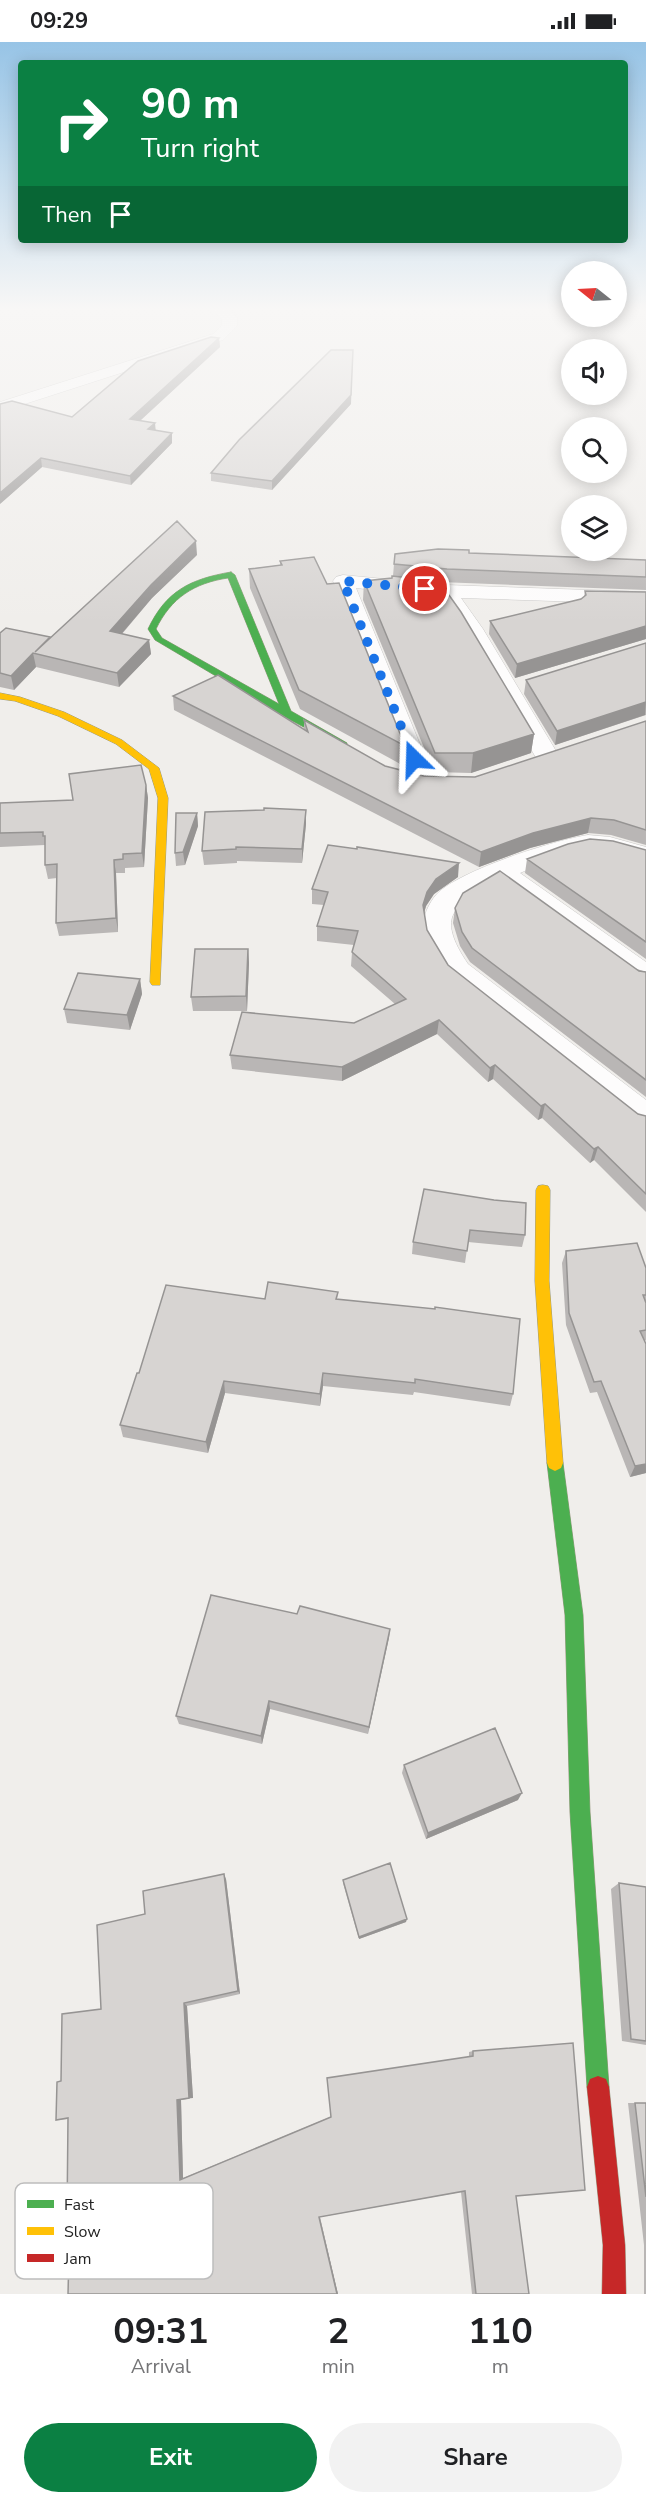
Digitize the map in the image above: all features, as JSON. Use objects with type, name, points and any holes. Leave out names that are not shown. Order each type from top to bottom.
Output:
[{"type":"street","points":[[288,715],[231,575],[202,578],[186,585],[168,600],[156,615],[152,629],[159,640],[288,715],[356,752]]},
{"type":"street","points":[[420,780],[343,581],[446,591],[646,598]]},
{"type":"street","points":[[446,591],[472,629],[519,687],[547,756]]},
{"type":"street","points":[[539,614],[617,597]]},
{"type":"street","points":[[472,629],[495,624]]},
{"type":"street","points":[[0,696],[17,699],[61,714],[119,742],[154,768],[164,798],[156,982]]},
{"type":"street","points":[[646,856],[620,846],[587,843],[563,847],[500,871],[446,901],[437,919],[440,944],[458,970],[646,1116]]},
{"type":"street","points":[[500,871],[646,976]]},
{"type":"street","points":[[543,1190],[542,1281],[555,1469],[574,1615],[580,1812],[596,2071],[614,2245],[615,2294]]},
{"type":"building","points":[[0,413],[57,413],[72,417],[77,413],[136,413],[130,419],[155,423],[148,429],[172,433],[130,476],[41,458],[0,493]]},
{"type":"building","points":[[267,413],[334,413],[272,481],[211,473],[239,440]]},
{"type":"building","points":[[177,521],[196,541],[151,585],[110,631],[149,640],[117,673],[33,653],[11,676],[0,673],[0,633],[6,628],[50,637],[35,652]]},
{"type":"building","points":[[438,549],[469,550],[469,553],[561,557],[561,561],[646,560],[646,577],[447,569],[394,564],[395,554]]},
{"type":"building","points":[[314,557],[327,584],[339,583],[405,746],[299,690],[249,569],[282,565],[280,561]]},
{"type":"building","points":[[392,576],[439,581],[461,612],[534,734],[473,753],[435,753],[364,581],[392,578]]},
{"type":"building","points":[[585,591],[646,592],[646,626],[517,664],[490,621],[581,599],[586,595]]},
{"type":"building","points":[[646,643],[646,702],[557,731],[526,680]]},
{"type":"building","points":[[218,675],[308,732],[304,720],[385,766],[424,776],[475,777],[646,721],[646,830],[614,820],[591,818],[533,833],[481,852],[173,696]]},
{"type":"building","points":[[141,765],[146,785],[142,853],[123,854],[123,859],[114,860],[116,918],[56,923],[57,864],[45,865],[45,836],[43,832],[0,833],[0,803],[73,800],[69,774]]},
{"type":"building","points":[[264,808],[306,810],[302,849],[236,847],[236,849],[202,851],[205,812],[264,810]]},
{"type":"building","points":[[176,813],[197,813],[183,852],[175,853]]},
{"type":"building","points":[[590,839],[613,841],[646,850],[646,942],[527,859],[568,844]]},
{"type":"building","points":[[328,845],[357,849],[357,847],[459,863],[436,879],[427,892],[423,905],[427,930],[448,965],[638,1114],[646,1116],[646,1194],[598,1147],[594,1149],[545,1104],[541,1106],[495,1065],[490,1068],[439,1020],[342,1067],[230,1055],[242,1012],[354,1023],[406,999],[352,952],[358,931],[317,926],[328,892],[312,889]]},
{"type":"building","points":[[500,871],[639,971],[646,972],[646,1080],[472,948],[462,932],[455,908],[463,893]]},
{"type":"building","points":[[195,949],[248,949],[246,996],[191,997]]},
{"type":"building","points":[[78,973],[140,979],[127,1015],[64,1009]]},
{"type":"building","points":[[424,1189],[526,1203],[525,1235],[470,1230],[467,1251],[413,1242]]},
{"type":"building","points":[[637,1243],[646,1268],[646,1295],[643,1295],[646,1303],[646,1330],[640,1331],[646,1344],[646,1464],[635,1466],[601,1381],[594,1382],[569,1313],[566,1251]]},
{"type":"building","points":[[268,1282],[338,1292],[336,1299],[435,1309],[435,1307],[520,1319],[513,1394],[415,1379],[415,1383],[323,1373],[320,1394],[224,1381],[206,1442],[120,1425],[137,1373],[139,1373],[166,1285],[265,1299]]},
{"type":"building","points":[[211,1595],[297,1614],[300,1606],[390,1629],[369,1727],[269,1701],[261,1736],[176,1716]]},
{"type":"building","points":[[495,1728],[522,1793],[428,1833],[404,1765]]},
{"type":"building","points":[[390,1863],[407,1919],[359,1937],[343,1880]]},
{"type":"building","points":[[224,1874],[238,1991],[184,2003],[189,2098],[177,2100],[180,2180],[331,2117],[327,2078],[473,2056],[473,2051],[573,2043],[585,2190],[516,2196],[529,2294],[476,2294],[465,2191],[319,2217],[337,2294],[68,2294],[68,2279],[213,2279],[213,2183],[67,2183],[68,2118],[56,2120],[57,2082],[61,2081],[62,2014],[101,2009],[97,1925],[145,1914],[143,1891]]},
{"type":"building","points":[[619,1883],[646,1887],[646,2041],[631,2039]]},
{"type":"building","points":[[635,2103],[646,2103],[646,2197]]},
{"type":"traffic: fast","points":[[288,715],[231,575],[193,584],[173,597],[152,629],[159,640],[344,745]]},
{"type":"traffic: fast","points":[[555,1463],[574,1615],[580,1812],[598,2087]]},
{"type":"traffic: slow","points":[[0,696],[17,699],[61,714],[119,742],[154,768],[163,798],[156,982]]},
{"type":"traffic: slow","points":[[543,1190],[542,1281],[555,1463]]},
{"type":"traffic: jam","points":[[598,2087],[614,2245],[614,2294]]},
{"type":"route","points":[[414,759],[343,581],[425,589]]}]
